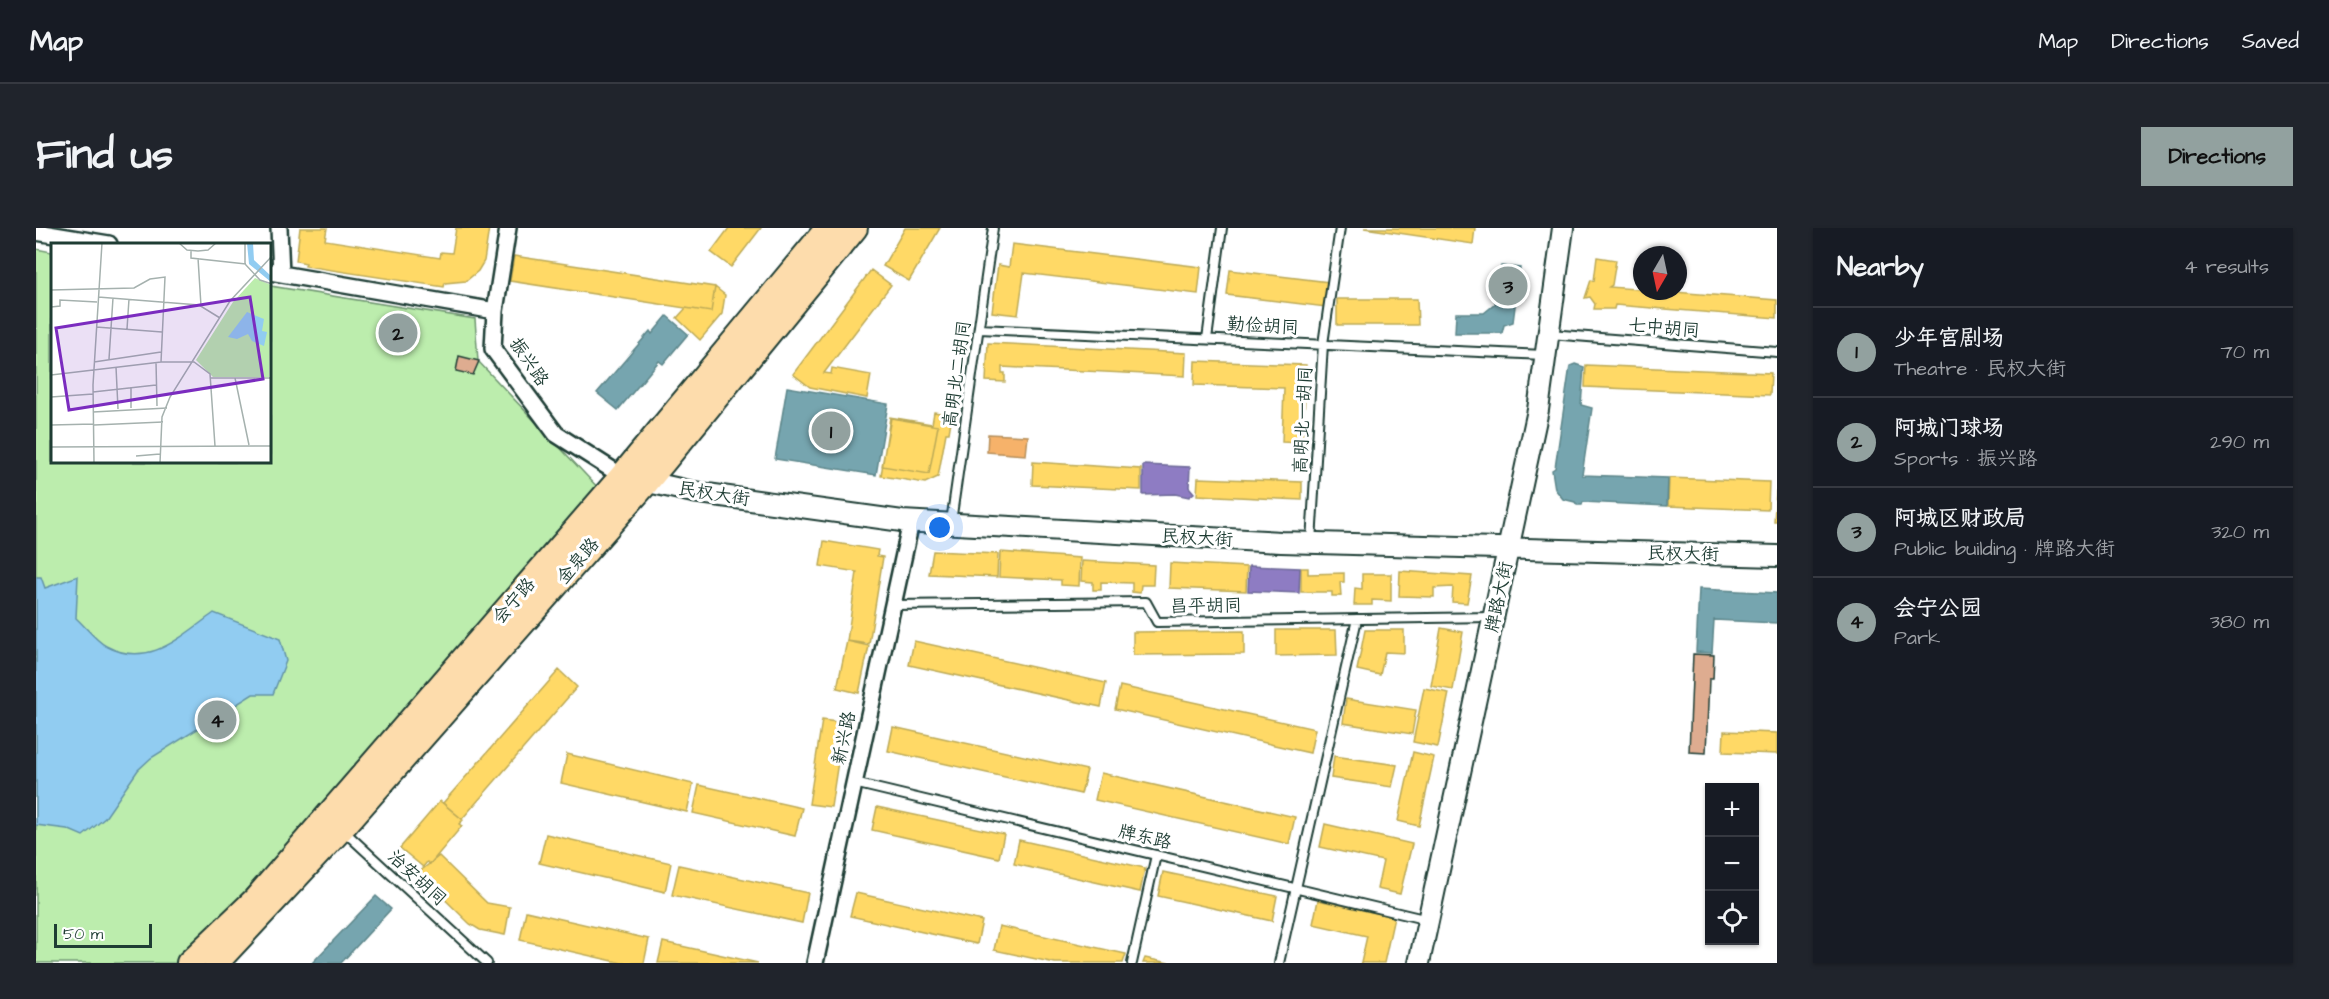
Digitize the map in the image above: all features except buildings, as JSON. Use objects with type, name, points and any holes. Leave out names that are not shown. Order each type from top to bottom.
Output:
[{"type":"main road","name":"会宁路","points":[[189,963],[335,822],[828,228]]},
{"type":"main road","name":"金泉路","points":[[216,963],[335,822],[647,482],[855,228]]},
{"type":"street","points":[[279,228],[276,273],[495,311]]},
{"type":"street","name":"振兴路","points":[[508,228],[495,311],[493,349],[556,434],[622,476]]},
{"type":"street","name":"牌路大街","points":[[1419,963],[1538,410],[1563,228]]},
{"type":"street","points":[[36,232],[103,243]]},
{"type":"street","name":"民权大街","points":[[622,476],[693,492],[911,522],[1311,543],[1777,556]]},
{"type":"street","name":"新兴路","points":[[815,963],[911,522]]},
{"type":"lane","name":"高明北二胡同","points":[[951,524],[993,228]]},
{"type":"lane","points":[[1207,339],[1222,228]]},
{"type":"lane","name":"高明北一胡同","points":[[1311,543],[1323,344],[1340,228]]},
{"type":"lane","name":"勤俭胡同","points":[[979,329],[1546,355]]},
{"type":"lane","name":"七中胡同","points":[[1548,334],[1777,352]]},
{"type":"lane","name":"昌平胡同","points":[[893,605],[1146,602],[1157,622],[1495,617]]},
{"type":"lane","points":[[1279,963],[1357,619]]},
{"type":"lane","name":"牌东路","points":[[854,783],[1428,920]]},
{"type":"lane","name":"治安胡同","points":[[335,822],[478,959],[487,963]]},
{"type":"lane","points":[[1132,963],[1156,855]]},
{"type":"green space","points":[[36,249],[51,252],[51,464],[272,464],[272,286],[475,319],[478,361],[602,492],[194,948],[176,963],[36,963]]},
{"type":"water","points":[[78,576],[76,618],[106,646],[136,654],[150,652],[176,640],[214,613],[280,639],[286,661],[273,694],[253,694],[151,758],[138,770],[105,818],[83,836],[67,829],[36,825],[36,577],[41,577],[45,588]]},
{"type":"place","name":"阿城区财政局","points":[[1508,286]]},
{"type":"place","name":"阿城门球场","points":[[398,333]]},
{"type":"place","name":"少年宫剧场","points":[[831,431]]},
{"type":"place","name":"会宁公园","points":[[217,720]]}]
